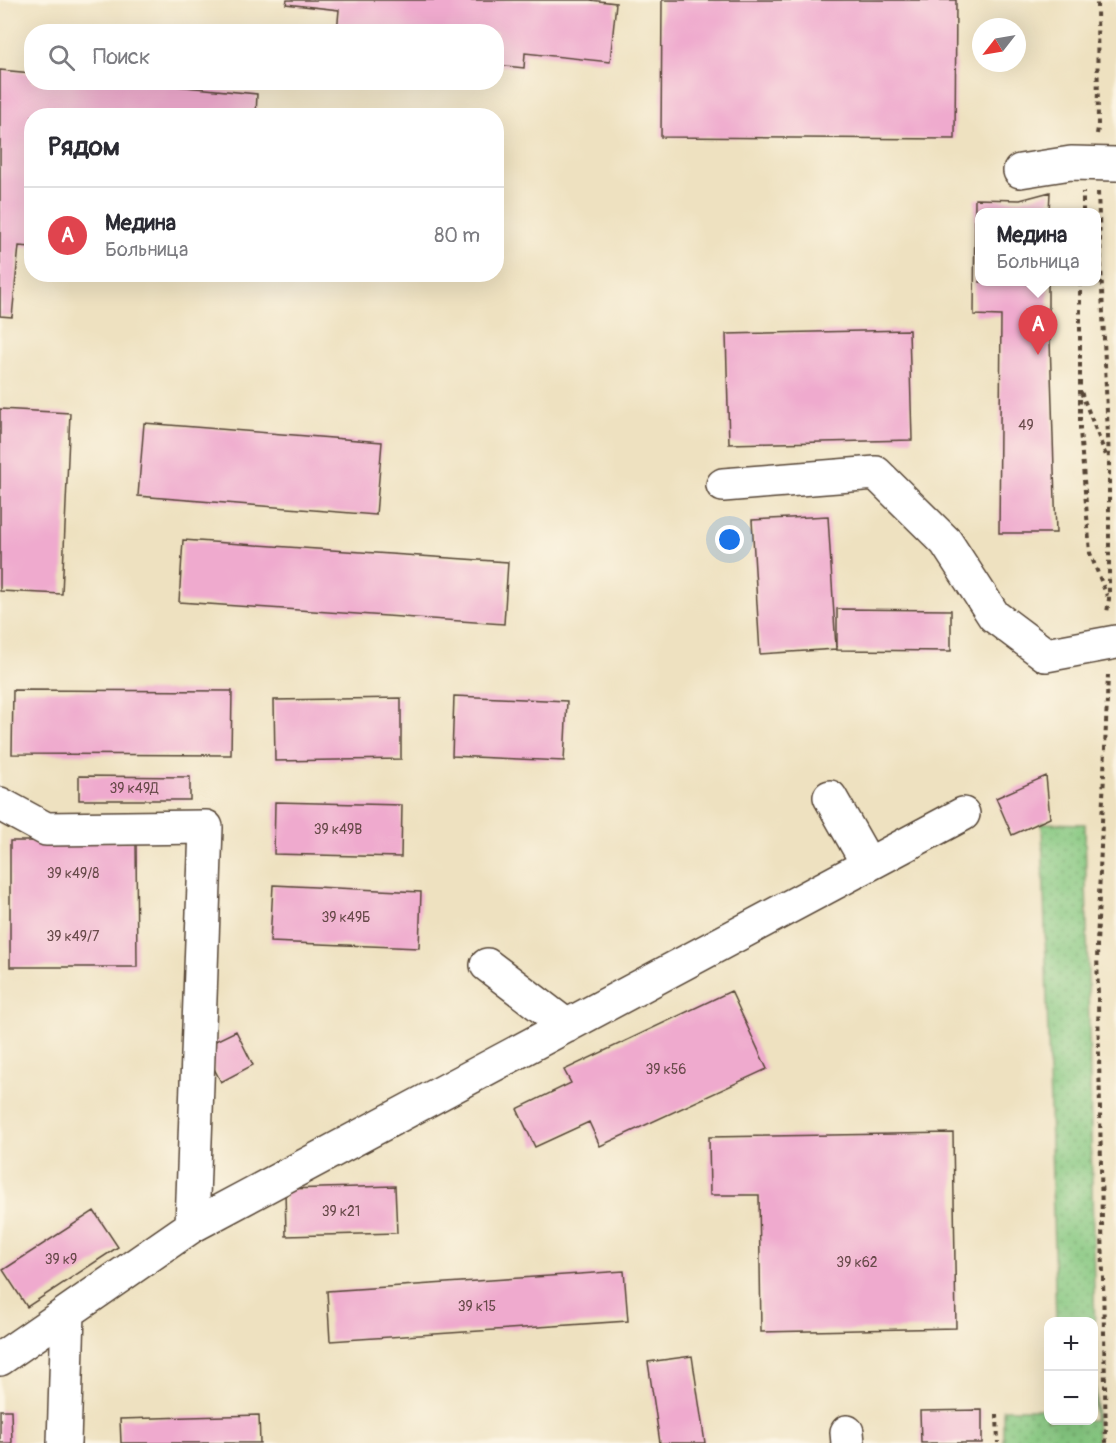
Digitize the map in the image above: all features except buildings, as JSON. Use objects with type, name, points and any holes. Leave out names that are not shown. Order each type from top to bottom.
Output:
[{"type":"lane","points":[[1020,171],[1071,163],[1106,164]]},
{"type":"lane","points":[[723,485],[876,473],[946,542],[994,616],[1046,655],[1112,643]]},
{"type":"lane","points":[[830,797],[868,864]]},
{"type":"lane","points":[[0,804],[46,829],[206,827],[192,1226]]},
{"type":"lane","points":[[0,1359],[192,1226],[963,814]]},
{"type":"lane","points":[[487,965],[567,1026]]},
{"type":"lane","points":[[64,1443],[68,1312]]},
{"type":"path","points":[[1097,0],[1098,128],[1095,140],[1106,164],[1109,462],[1107,610],[1112,643],[1109,659],[1097,945],[1106,1443]]},
{"type":"path","points":[[1080,286],[1080,430],[1090,553],[1108,599]]},
{"type":"path","points":[[1080,389],[1109,462]]},
{"type":"path","points":[[997,1414],[998,1443]]},
{"type":"green space","points":[[1042,823],[1085,824],[1095,1317],[1056,1317]]},
{"type":"green space","points":[[1003,1409],[1044,1409],[1044,1425],[1097,1425],[1097,1443],[1003,1443]]},
{"type":"place","name":"Медина","points":[[1038,355]]}]
